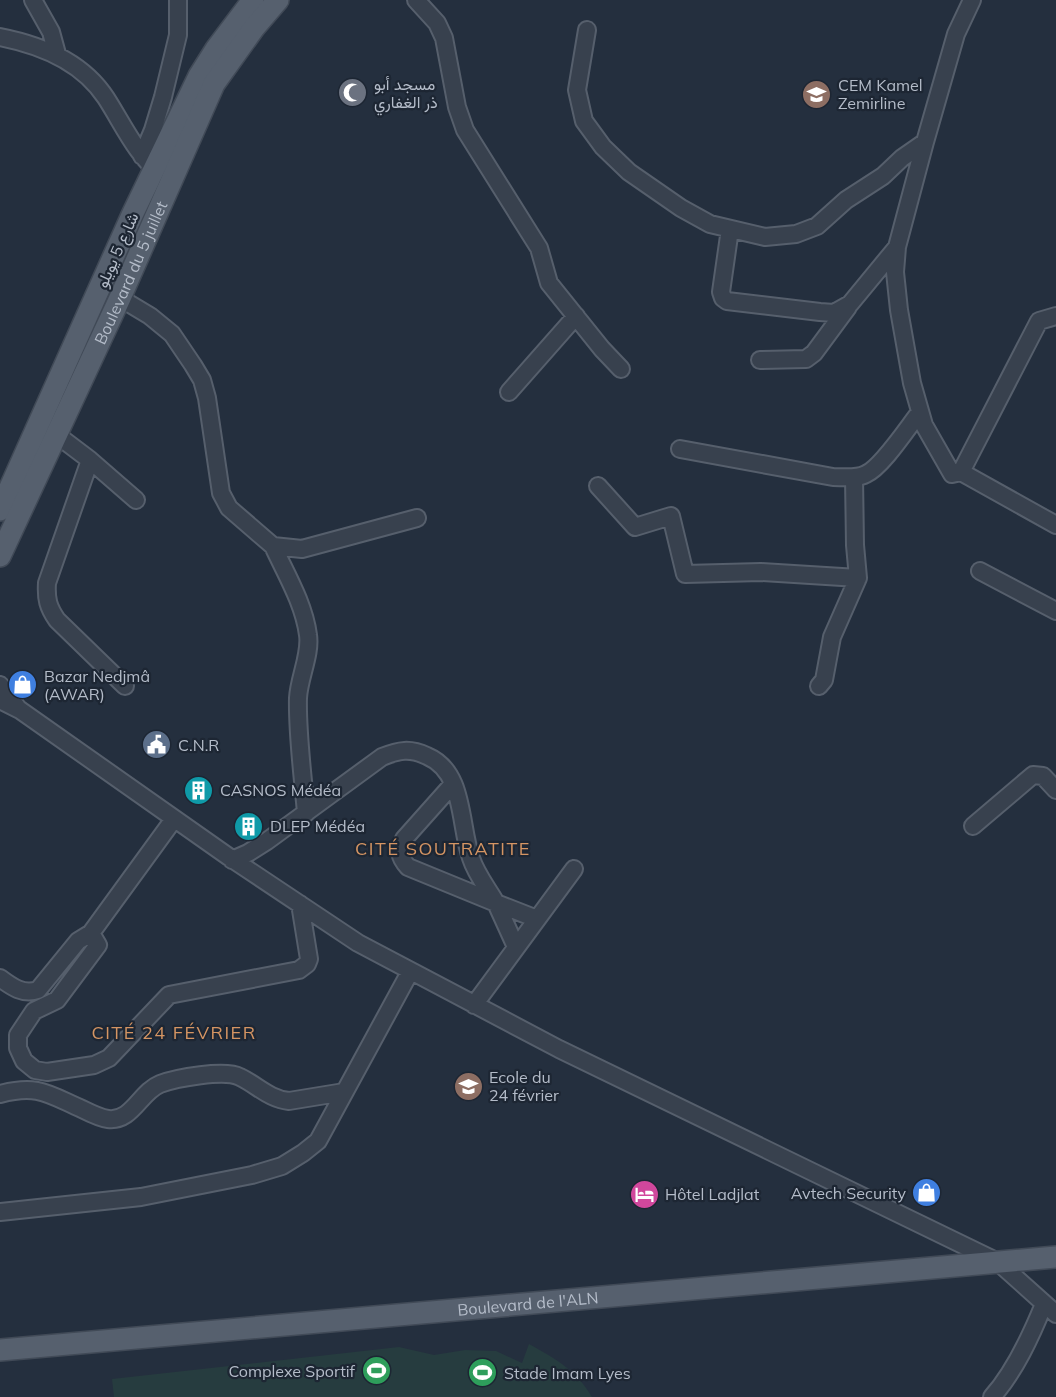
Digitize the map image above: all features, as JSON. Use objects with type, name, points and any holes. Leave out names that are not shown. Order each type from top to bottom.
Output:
[{"type":"main road","name":"شارع 5 يويلو","points":[[0,510],[148,163],[216,49],[253,0]]},
{"type":"main road","name":"Boulevard du 5 juillet","points":[[0,556],[120,298],[214,84],[254,28],[278,0]]},
{"type":"main road","name":"Boulevard de l'ALN","points":[[0,1350],[1056,1257]]},
{"type":"street","points":[[33,0],[51,32],[57,54]]},
{"type":"street","points":[[148,163],[153,130],[178,35],[178,0]]},
{"type":"street","points":[[416,0],[437,23],[444,38],[457,107],[465,130],[539,248],[549,283],[621,369]]},
{"type":"street","points":[[972,0],[956,34],[897,247],[895,273],[899,310],[912,383],[924,425],[952,474],[961,472],[1056,525]]},
{"type":"street","points":[[587,30],[577,90],[584,121],[603,147],[629,172],[650,188],[710,224],[765,237],[796,234],[817,226],[846,200],[883,176],[902,158],[925,142]]},
{"type":"street","points":[[0,37],[57,54],[82,71],[105,95],[148,163],[171,182]]},
{"type":"street","points":[[730,230],[721,292],[727,301],[834,313],[850,304]]},
{"type":"street","points":[[760,360],[806,359],[897,247]]},
{"type":"street","points":[[120,298],[150,316],[172,334],[202,380],[207,398],[221,493],[229,508],[273,546],[299,603],[308,634],[309,647],[299,680],[298,701],[306,813]]},
{"type":"street","points":[[509,392],[576,315]]},
{"type":"street","points":[[961,472],[1039,321],[1056,316]]},
{"type":"street","points":[[680,449],[833,477],[854,477],[867,474],[880,462],[920,412]]},
{"type":"street","points":[[57,435],[136,500]]},
{"type":"street","points":[[90,460],[48,583],[48,608],[57,620],[125,686]]},
{"type":"street","points":[[819,686],[824,680],[832,637],[858,578],[854,477]]},
{"type":"street","points":[[598,486],[635,527],[670,516],[685,574],[771,572],[858,578]]},
{"type":"street","points":[[273,546],[302,549],[417,518]]},
{"type":"street","points":[[980,572],[1056,611]]},
{"type":"street","points":[[0,685],[20,710]]},
{"type":"street","points":[[0,700],[20,710],[232,860],[358,943],[559,1049],[998,1262],[1050,1309],[1034,1331],[1002,1386],[992,1397]]},
{"type":"street","points":[[232,860],[248,853],[382,757],[399,750],[413,750],[442,764],[449,772],[471,859],[496,903],[516,947]]},
{"type":"street","points":[[973,826],[1033,775],[1043,776],[1056,790]]},
{"type":"street","points":[[453,784],[404,839],[399,849],[401,859],[408,867],[537,919]]},
{"type":"street","points":[[0,978],[21,991],[38,990],[78,941],[91,933],[174,819]]},
{"type":"street","points":[[474,1005],[574,868]]},
{"type":"street","points":[[91,933],[98,945],[67,989],[57,1000],[34,1011],[18,1035],[18,1048],[24,1061],[35,1070],[47,1072],[94,1065],[109,1058],[169,995],[299,970],[307,964],[309,959],[300,904]]},
{"type":"street","points":[[0,1212],[141,1197],[252,1175],[282,1166],[318,1141],[410,972]]},
{"type":"street","points":[[0,1094],[32,1089],[109,1119],[121,1117],[130,1111],[149,1090],[160,1084],[217,1073],[240,1076],[280,1100],[289,1101],[344,1092]]},
{"type":"green space","name":"Complexe Sportif","points":[[529,1344],[557,1360],[572,1372],[592,1397],[114,1397],[112,1379],[399,1347],[434,1355],[465,1350],[496,1351],[522,1363]]},
{"type":"place","name":"مسجد أبو ذر الغفاري","points":[[353,93]]},
{"type":"place","name":"CEM Kamel Zemirline","points":[[817,94]]},
{"type":"place","name":"Bazar Nedjmâ (AWAR)","points":[[23,685]]},
{"type":"place","name":"C.N.R","points":[[157,745]]},
{"type":"place","name":"CASNOS Médéa","points":[[199,790]]},
{"type":"place","name":"DLEP Médéa","points":[[249,826]]},
{"type":"place","name":"Ecole du 24 février","points":[[468,1086]]},
{"type":"place","name":"Avtech Security","points":[[927,1193]]},
{"type":"place","name":"Hôtel Ladjlat","points":[[644,1194]]},
{"type":"place","name":"Complexe Sportif","points":[[376,1371]]},
{"type":"place","name":"Stade Imam Lyes","points":[[483,1373]]},
{"type":"district","name":"CITÉ SOUTRATITE","points":[[443,849]]},
{"type":"district","name":"CITÉ 24 FÉVRIER","points":[[174,1033]]}]
